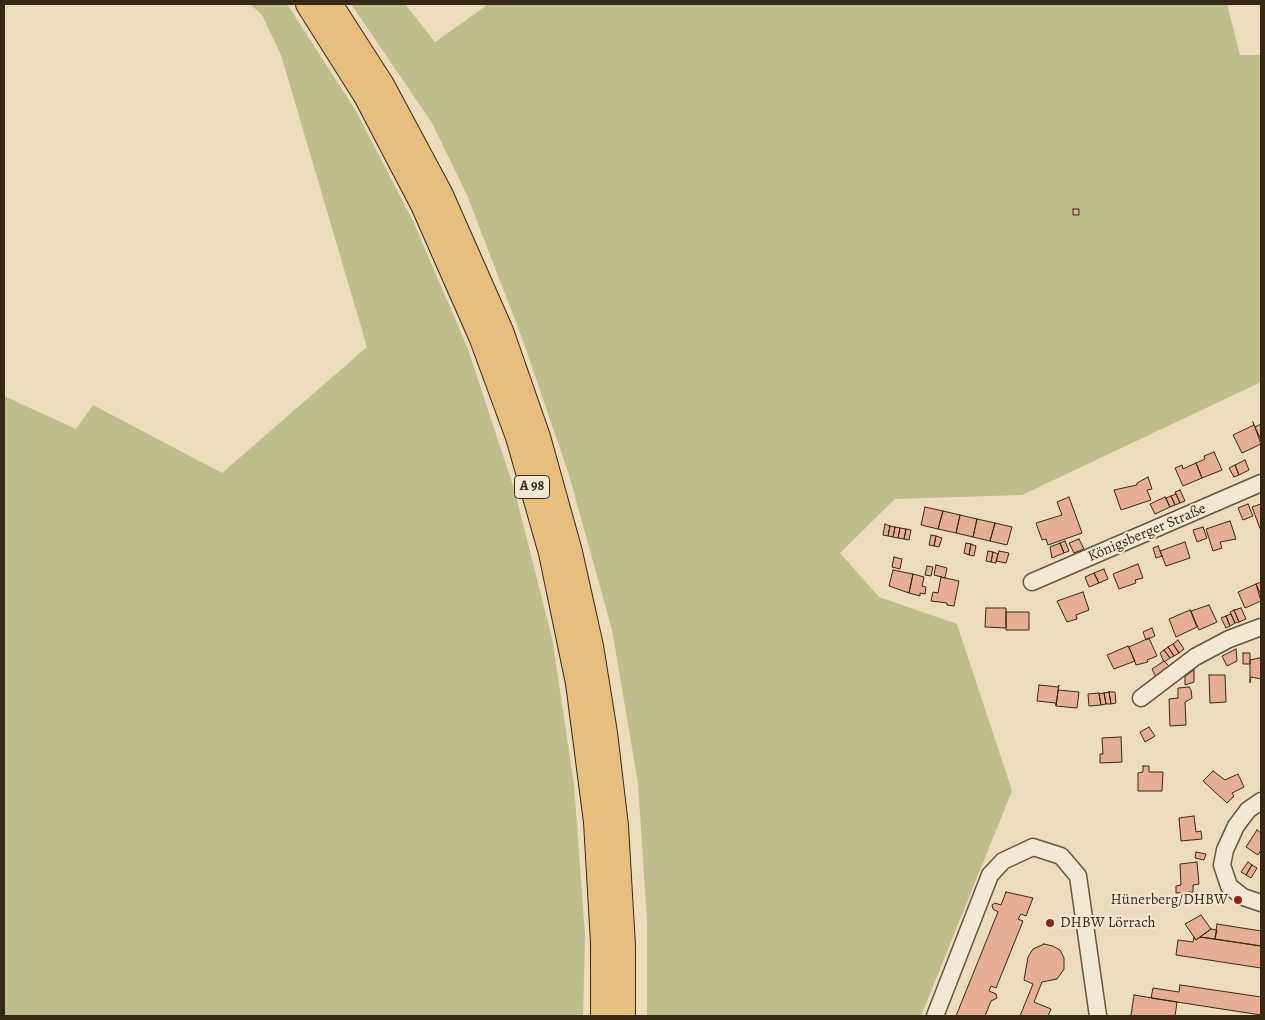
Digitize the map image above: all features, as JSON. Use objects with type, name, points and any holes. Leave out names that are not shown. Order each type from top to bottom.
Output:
[{"type":"highway","name":"A 98","points":[[308,4],[366,96],[423,205],[482,339],[518,437],[551,553],[578,683],[596,822],[603,943],[603,1016]]},
{"type":"highway","name":"A 98","points":[[330,4],[382,84],[441,195],[501,331],[541,447],[572,561],[591,646],[605,733],[616,835],[623,946],[623,1016]]},
{"type":"street","name":"Königsberger Straße","points":[[1032,582],[1261,483]]},
{"type":"street","points":[[1142,698],[1195,657],[1229,639],[1261,627]]},
{"type":"street","points":[[1261,802],[1248,810],[1236,826],[1225,850],[1222,865],[1229,886],[1243,897],[1261,903]]},
{"type":"street","points":[[935,1016],[990,876],[1003,860],[1033,847],[1061,856],[1078,876],[1098,1016]]},
{"type":"green space","points":[[250,4],[287,4],[356,111],[413,221],[468,349],[515,492],[552,638],[574,784],[585,935],[583,1016],[4,1016],[4,396],[76,429],[93,405],[222,473],[367,347],[281,55],[262,15]]},
{"type":"green space","points":[[351,4],[405,4],[435,42],[486,6],[485,4],[1227,4],[1240,55],[1261,55],[1261,382],[1022,495],[895,499],[840,553],[879,597],[957,624],[1012,791],[921,1016],[647,1016],[647,921],[638,783],[612,630],[569,475],[522,338],[467,195],[432,123]]},
{"type":"building","points":[[1073,209],[1079,209],[1079,215],[1073,215]]},
{"type":"building","points":[[1253,422],[1261,444],[1242,453],[1233,435],[1254,425]]},
{"type":"building","points":[[1261,424],[1261,440],[1255,427]]},
{"type":"building","points":[[1214,452],[1222,470],[1202,478],[1196,463],[1205,459],[1204,456]]},
{"type":"building","points":[[1245,460],[1249,470],[1239,475],[1235,465]]},
{"type":"building","points":[[1196,463],[1202,478],[1183,486],[1175,468],[1182,465],[1183,469]]},
{"type":"building","points":[[1235,465],[1239,475],[1234,477],[1229,468]]},
{"type":"building","points":[[1148,477],[1152,489],[1147,490],[1151,500],[1121,510],[1114,490],[1137,485],[1137,483]]},
{"type":"building","points":[[1180,490],[1185,501],[1180,503],[1175,492]]},
{"type":"building","points":[[1176,494],[1180,503],[1175,505],[1171,496]]},
{"type":"building","points":[[1171,496],[1175,505],[1170,507],[1166,498]]},
{"type":"building","points":[[1069,497],[1082,533],[1048,545],[1046,539],[1042,540],[1036,523],[1062,515],[1057,502]]},
{"type":"building","points":[[1165,497],[1170,507],[1155,514],[1150,504]]},
{"type":"building","points":[[1248,504],[1253,516],[1243,520],[1238,508]]},
{"type":"building","points":[[1261,504],[1261,531],[1252,507]]},
{"type":"building","points":[[925,507],[943,511],[938,529],[921,525]]},
{"type":"building","points":[[943,511],[960,515],[956,533],[938,529]]},
{"type":"building","points":[[960,515],[977,519],[973,537],[956,533]]},
{"type":"building","points":[[977,519],[995,523],[990,541],[973,537]]},
{"type":"building","points":[[1230,521],[1236,539],[1220,542],[1222,548],[1213,551],[1206,529]]},
{"type":"building","points":[[995,523],[1012,527],[1007,545],[990,541]]},
{"type":"building","points":[[885,524],[890,526],[888,536],[883,535]]},
{"type":"building","points":[[890,526],[895,527],[893,537],[888,536]]},
{"type":"building","points":[[895,527],[900,528],[898,538],[893,537]]},
{"type":"building","points":[[1203,527],[1207,538],[1197,542],[1193,530]]},
{"type":"building","points":[[900,528],[906,529],[904,539],[898,538]]},
{"type":"building","points":[[906,529],[911,530],[909,540],[904,539]]},
{"type":"building","points":[[931,535],[936,536],[934,546],[929,545]]},
{"type":"building","points":[[936,536],[942,538],[939,547],[934,546]]},
{"type":"building","points":[[1079,539],[1084,549],[1074,553],[1069,543]]},
{"type":"building","points":[[1065,541],[1069,551],[1064,553],[1060,543]]},
{"type":"building","points":[[1185,542],[1190,558],[1166,566],[1160,551]]},
{"type":"building","points":[[966,543],[971,544],[969,555],[964,553]]},
{"type":"building","points":[[1060,543],[1064,553],[1052,558],[1050,547]]},
{"type":"building","points":[[971,544],[976,546],[974,556],[969,555]]},
{"type":"building","points":[[1158,546],[1162,556],[1156,558],[1153,548]]},
{"type":"building","points":[[988,551],[993,552],[991,562],[986,561]]},
{"type":"building","points":[[999,551],[1009,553],[1006,563],[996,561]]},
{"type":"building","points":[[993,552],[998,554],[996,563],[991,562]]},
{"type":"building","points":[[894,557],[902,559],[900,569],[892,567]]},
{"type":"building","points":[[1138,564],[1143,578],[1135,580],[1136,583],[1119,589],[1113,574]]},
{"type":"building","points":[[936,565],[947,568],[945,578],[934,575]]},
{"type":"building","points":[[927,566],[933,567],[931,576],[925,575]]},
{"type":"building","points":[[1104,569],[1108,579],[1099,583],[1094,573]]},
{"type":"building","points":[[893,570],[913,574],[909,593],[889,586]]},
{"type":"building","points":[[1094,573],[1099,583],[1089,587],[1085,577]]},
{"type":"building","points":[[913,574],[924,577],[922,586],[926,587],[925,594],[920,593],[920,596],[909,593]]},
{"type":"building","points":[[941,577],[959,581],[954,606],[931,601],[933,592],[938,593]]},
{"type":"building","points":[[1261,582],[1261,595],[1256,584]]},
{"type":"building","points":[[1256,584],[1261,601],[1245,608],[1238,592]]},
{"type":"building","points":[[1083,592],[1089,610],[1076,615],[1077,619],[1067,622],[1057,601]]},
{"type":"building","points":[[1209,605],[1217,622],[1199,630],[1191,611]]},
{"type":"building","points":[[986,608],[1006,608],[1006,628],[985,627]]},
{"type":"building","points":[[1241,608],[1246,619],[1239,622],[1234,610]]},
{"type":"building","points":[[1190,610],[1197,627],[1176,637],[1169,619]]},
{"type":"building","points":[[1234,610],[1239,622],[1235,623],[1230,612]]},
{"type":"building","points":[[1006,612],[1029,612],[1029,630],[1006,630]]},
{"type":"building","points":[[1231,614],[1235,623],[1230,626],[1226,616]]},
{"type":"building","points":[[1226,616],[1230,626],[1226,628],[1221,618]]},
{"type":"building","points":[[1152,628],[1155,636],[1146,640],[1143,632]]},
{"type":"building","points":[[1149,638],[1157,656],[1147,660],[1148,662],[1136,665],[1129,647]]},
{"type":"building","points":[[1178,640],[1184,649],[1179,653],[1173,644]]},
{"type":"building","points":[[1173,644],[1179,653],[1174,656],[1168,647]]},
{"type":"building","points":[[1128,646],[1135,661],[1114,669],[1107,655]]},
{"type":"building","points":[[1168,647],[1174,656],[1170,658],[1164,650]]},
{"type":"building","points":[[1236,649],[1237,661],[1227,666],[1222,656]]},
{"type":"building","points":[[1164,650],[1170,658],[1164,662],[1160,653]]},
{"type":"building","points":[[1243,653],[1250,653],[1250,664],[1243,664]]},
{"type":"building","points":[[1261,658],[1261,679],[1251,677],[1250,683],[1250,660]]},
{"type":"building","points":[[1164,661],[1170,667],[1156,677],[1152,669]]},
{"type":"building","points":[[1194,670],[1194,682],[1185,685],[1185,676]]},
{"type":"building","points":[[1209,675],[1225,675],[1226,702],[1210,703]]},
{"type":"building","points":[[1039,685],[1058,687],[1059,685],[1056,706],[1056,703],[1037,701]]},
{"type":"building","points":[[1189,687],[1192,698],[1185,702],[1186,725],[1170,726],[1169,699],[1178,698],[1178,688]]},
{"type":"building","points":[[1058,690],[1079,692],[1077,708],[1056,706]]},
{"type":"building","points":[[1109,692],[1115,692],[1116,703],[1111,704]]},
{"type":"building","points":[[1109,692],[1111,704],[1106,704],[1104,693]]},
{"type":"building","points":[[1099,693],[1101,705],[1089,706],[1088,694]]},
{"type":"building","points":[[1104,693],[1106,704],[1101,705],[1099,694]]},
{"type":"building","points":[[1149,727],[1155,736],[1145,742],[1140,732]]},
{"type":"building","points":[[1121,737],[1122,762],[1100,763],[1100,754],[1103,754],[1102,738]]},
{"type":"building","points":[[1143,766],[1149,766],[1149,772],[1163,772],[1162,791],[1138,791],[1138,773],[1143,772]]},
{"type":"building","points":[[1213,771],[1225,780],[1238,774],[1244,787],[1232,793],[1234,796],[1227,803],[1203,781]]},
{"type":"building","points":[[1194,816],[1196,832],[1201,831],[1202,839],[1181,841],[1179,818]]},
{"type":"building","points":[[1257,830],[1261,833],[1261,850],[1258,855],[1246,847]]},
{"type":"building","points":[[1196,852],[1206,854],[1204,860],[1195,858]]},
{"type":"building","points":[[1197,862],[1199,884],[1193,885],[1193,892],[1176,893],[1176,886],[1181,885],[1180,864]]},
{"type":"building","points":[[1248,862],[1252,865],[1246,875],[1241,872]]},
{"type":"building","points":[[1252,865],[1257,868],[1251,878],[1246,875]]},
{"type":"building","points":[[1006,892],[1033,898],[1026,916],[1021,914],[1018,919],[1023,921],[996,988],[991,986],[989,991],[996,994],[997,998],[991,1001],[985,1016],[956,1016],[998,912],[993,909],[992,905],[995,903],[1001,905]]},
{"type":"building","points":[[1201,915],[1211,929],[1196,940],[1185,924]]},
{"type":"building","points":[[1217,924],[1261,931],[1261,946],[1215,939]]},
{"type":"building","points":[[1211,929],[1217,930],[1215,939],[1200,937]]},
{"type":"building","points":[[1194,937],[1196,940],[1200,937],[1261,946],[1261,968],[1176,955],[1178,940],[1193,942]]},
{"type":"building","points":[[1044,944],[1060,950],[1064,958],[1064,969],[1057,979],[1042,982],[1034,1002],[1051,1009],[1048,1016],[1020,1016],[1033,984],[1024,980],[1028,957],[1033,949]]},
{"type":"building","points":[[1180,985],[1261,997],[1261,1015],[1151,998],[1153,988],[1179,992]]},
{"type":"building","points":[[1134,995],[1177,1002],[1175,1016],[1131,1016]]},
{"type":"place","name":"Hünerberg/DHBW","points":[[1238,900]]},
{"type":"place","name":"DHBW Lörrach","points":[[1050,923]]}]
